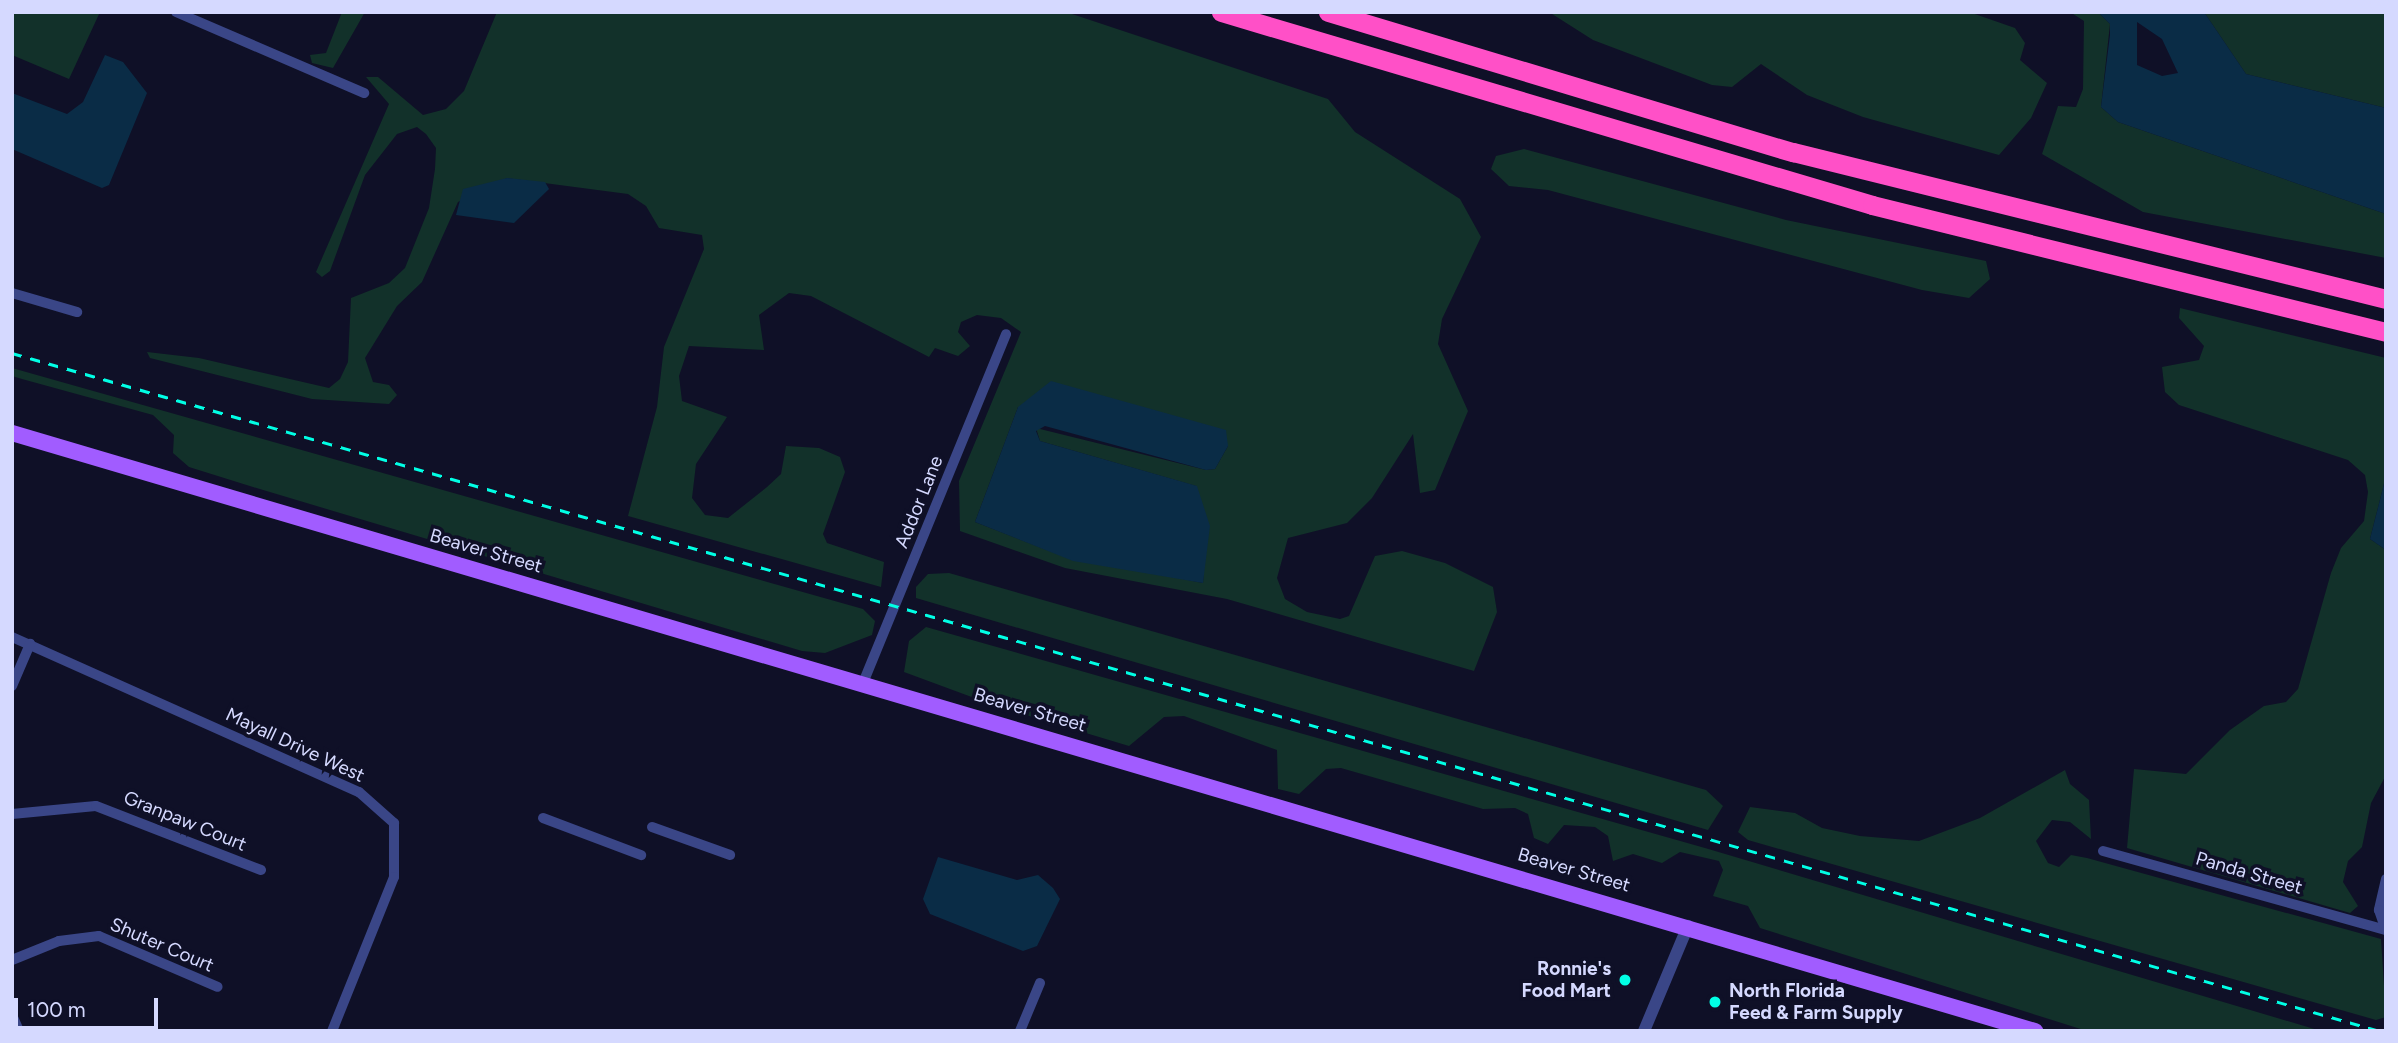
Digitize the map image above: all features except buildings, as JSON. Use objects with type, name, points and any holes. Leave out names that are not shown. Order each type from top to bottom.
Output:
[{"type":"highway","points":[[1222,12],[1845,198],[2386,332]]},
{"type":"highway","points":[[1328,12],[1793,152],[2386,299]]},
{"type":"main road","name":"Beaver Street","points":[[12,433],[1688,926],[2035,1031]]},
{"type":"street","points":[[176,12],[364,93]]},
{"type":"street","points":[[12,293],[77,312]]},
{"type":"street","name":"Addor Lane","points":[[863,683],[1006,334]]},
{"type":"street","name":"Mayall Drive West","points":[[12,637],[359,793],[394,823],[394,877],[332,1031]]},
{"type":"street","points":[[12,686],[30,644]]},
{"type":"street","name":"Granpaw Court","points":[[13,812],[96,806],[261,870]]},
{"type":"street","points":[[544,818],[641,855]]},
{"type":"street","points":[[652,827],[730,855]]},
{"type":"street","name":"Panda Street","points":[[2103,851],[2386,930]]},
{"type":"street","points":[[2386,880],[2379,911],[2386,930]]},
{"type":"street","points":[[1644,1031],[1688,926]]},
{"type":"street","name":"Shuter Court","points":[[12,960],[59,941],[99,936],[218,987]]},
{"type":"street","points":[[1020,1031],[1040,982]]},
{"type":"street","points":[[12,1015],[19,1031]]},
{"type":"green space","points":[[12,12],[100,12],[69,79],[12,55]]},
{"type":"green space","points":[[342,12],[365,12],[333,68],[312,63],[310,55],[326,53]]},
{"type":"green space","points":[[497,12],[1066,12],[1328,99],[1355,132],[1460,199],[1481,237],[1442,319],[1438,344],[1468,411],[1435,490],[1420,493],[1413,434],[1372,498],[1347,523],[1288,538],[1277,578],[1285,599],[1307,612],[1340,619],[1349,616],[1375,556],[1402,551],[1445,563],[1493,587],[1497,612],[1474,671],[1227,599],[1065,568],[960,531],[959,481],[1021,332],[1001,318],[977,315],[961,322],[958,332],[970,346],[958,356],[935,348],[929,357],[811,296],[789,293],[759,315],[764,350],[689,346],[679,376],[682,401],[727,417],[696,464],[692,498],[705,515],[728,518],[767,487],[781,474],[786,446],[819,448],[840,457],[845,472],[823,534],[827,543],[884,562],[881,587],[628,516],[657,407],[664,347],[704,249],[702,235],[659,228],[646,206],[628,194],[507,178],[458,202],[422,282],[397,306],[365,358],[373,382],[389,385],[397,395],[389,404],[312,399],[150,358],[147,352],[199,358],[329,388],[340,379],[348,362],[351,298],[389,283],[405,268],[429,208],[435,169],[436,148],[426,134],[417,127],[397,134],[365,175],[330,271],[322,277],[316,272],[389,104],[366,77],[378,77],[423,115],[446,109],[464,91]],"holes":[[[1018,407],[1228,446],[1215,469],[1206,470],[1036,428],[1040,441],[1196,486],[1207,519],[1203,583],[1057,554],[975,522]]]},
{"type":"green space","points":[[1549,12],[1969,12],[2015,28],[2025,43],[2020,60],[2047,83],[2031,118],[1999,155],[1863,117],[1807,95],[1761,64],[1732,87],[1712,85],[1593,40]]},
{"type":"green space","points":[[2070,12],[2098,12],[2110,24],[2101,107],[2118,122],[2386,214],[2386,258],[2143,212],[2042,154],[2058,106],[2076,107],[2083,89],[2084,21]]},
{"type":"green space","points":[[2204,12],[2386,12],[2386,108],[2246,74]]},
{"type":"green space","points":[[1524,149],[1786,220],[1986,261],[1990,279],[1969,298],[1922,290],[1548,190],[1509,186],[1491,169],[1496,156]]},
{"type":"green space","points":[[2180,308],[2386,358],[2386,476],[2370,539],[2386,550],[2386,775],[2371,803],[2362,847],[2348,861],[2343,882],[2358,906],[2350,913],[2127,848],[2134,769],[2186,774],[2230,730],[2264,706],[2286,702],[2298,689],[2331,573],[2341,548],[2364,521],[2368,492],[2365,475],[2348,460],[2179,405],[2165,392],[2162,367],[2199,360],[2204,346],[2179,318]]},
{"type":"green space","points":[[12,368],[863,609],[875,621],[872,635],[825,653],[802,651],[253,487],[189,467],[173,453],[174,435],[153,415],[12,376]]},
{"type":"green space","points":[[949,573],[1706,790],[1723,806],[1708,830],[916,598],[916,587],[928,574]]},
{"type":"green space","points":[[926,627],[1705,848],[2321,1031],[2087,1031],[1760,928],[1748,906],[1713,896],[1723,870],[1719,861],[1680,852],[1662,863],[1633,854],[1613,861],[1608,836],[1595,827],[1564,825],[1548,844],[1534,838],[1528,814],[1515,808],[1483,809],[1341,768],[1326,769],[1299,794],[1278,789],[1277,750],[1184,716],[1164,717],[1129,746],[996,706],[904,672],[909,641]]},
{"type":"green space","points":[[2065,770],[2070,784],[2089,800],[2091,839],[2070,822],[2052,820],[2036,841],[2048,863],[2059,867],[2071,855],[2087,858],[2381,939],[2386,1017],[2376,1020],[1748,840],[1738,832],[1750,807],[1795,813],[1822,828],[1860,836],[1919,841],[1980,818]]},
{"type":"water","points":[[2098,12],[2204,12],[2246,74],[2386,108],[2386,214],[2118,122],[2101,107],[2110,24]],"holes":[[[2137,22],[2162,39],[2178,73],[2162,76],[2137,65]]]},
{"type":"water","points":[[105,55],[123,62],[147,93],[109,185],[102,188],[12,149],[12,93],[67,114],[83,102]]},
{"type":"water","points":[[507,178],[545,182],[549,189],[514,223],[456,215],[463,189]]},
{"type":"water","points":[[1051,381],[1226,430],[1228,446],[1215,469],[1206,470],[1045,426],[1036,431],[1040,441],[1197,486],[1210,526],[1203,583],[1073,561],[975,522],[1018,407]]},
{"type":"water","points":[[2386,476],[2386,550],[2370,539]]},
{"type":"water","points":[[938,857],[1017,880],[1038,875],[1053,888],[1060,899],[1037,946],[1023,951],[930,914],[923,899]]},
{"type":"railway","points":[[12,353],[2380,1031]]},
{"type":"place","name":"Ronnie's Food Mart","points":[[1625,980]]},
{"type":"place","name":"North Florida Feed & Farm Supply","points":[[1715,1002]]}]
